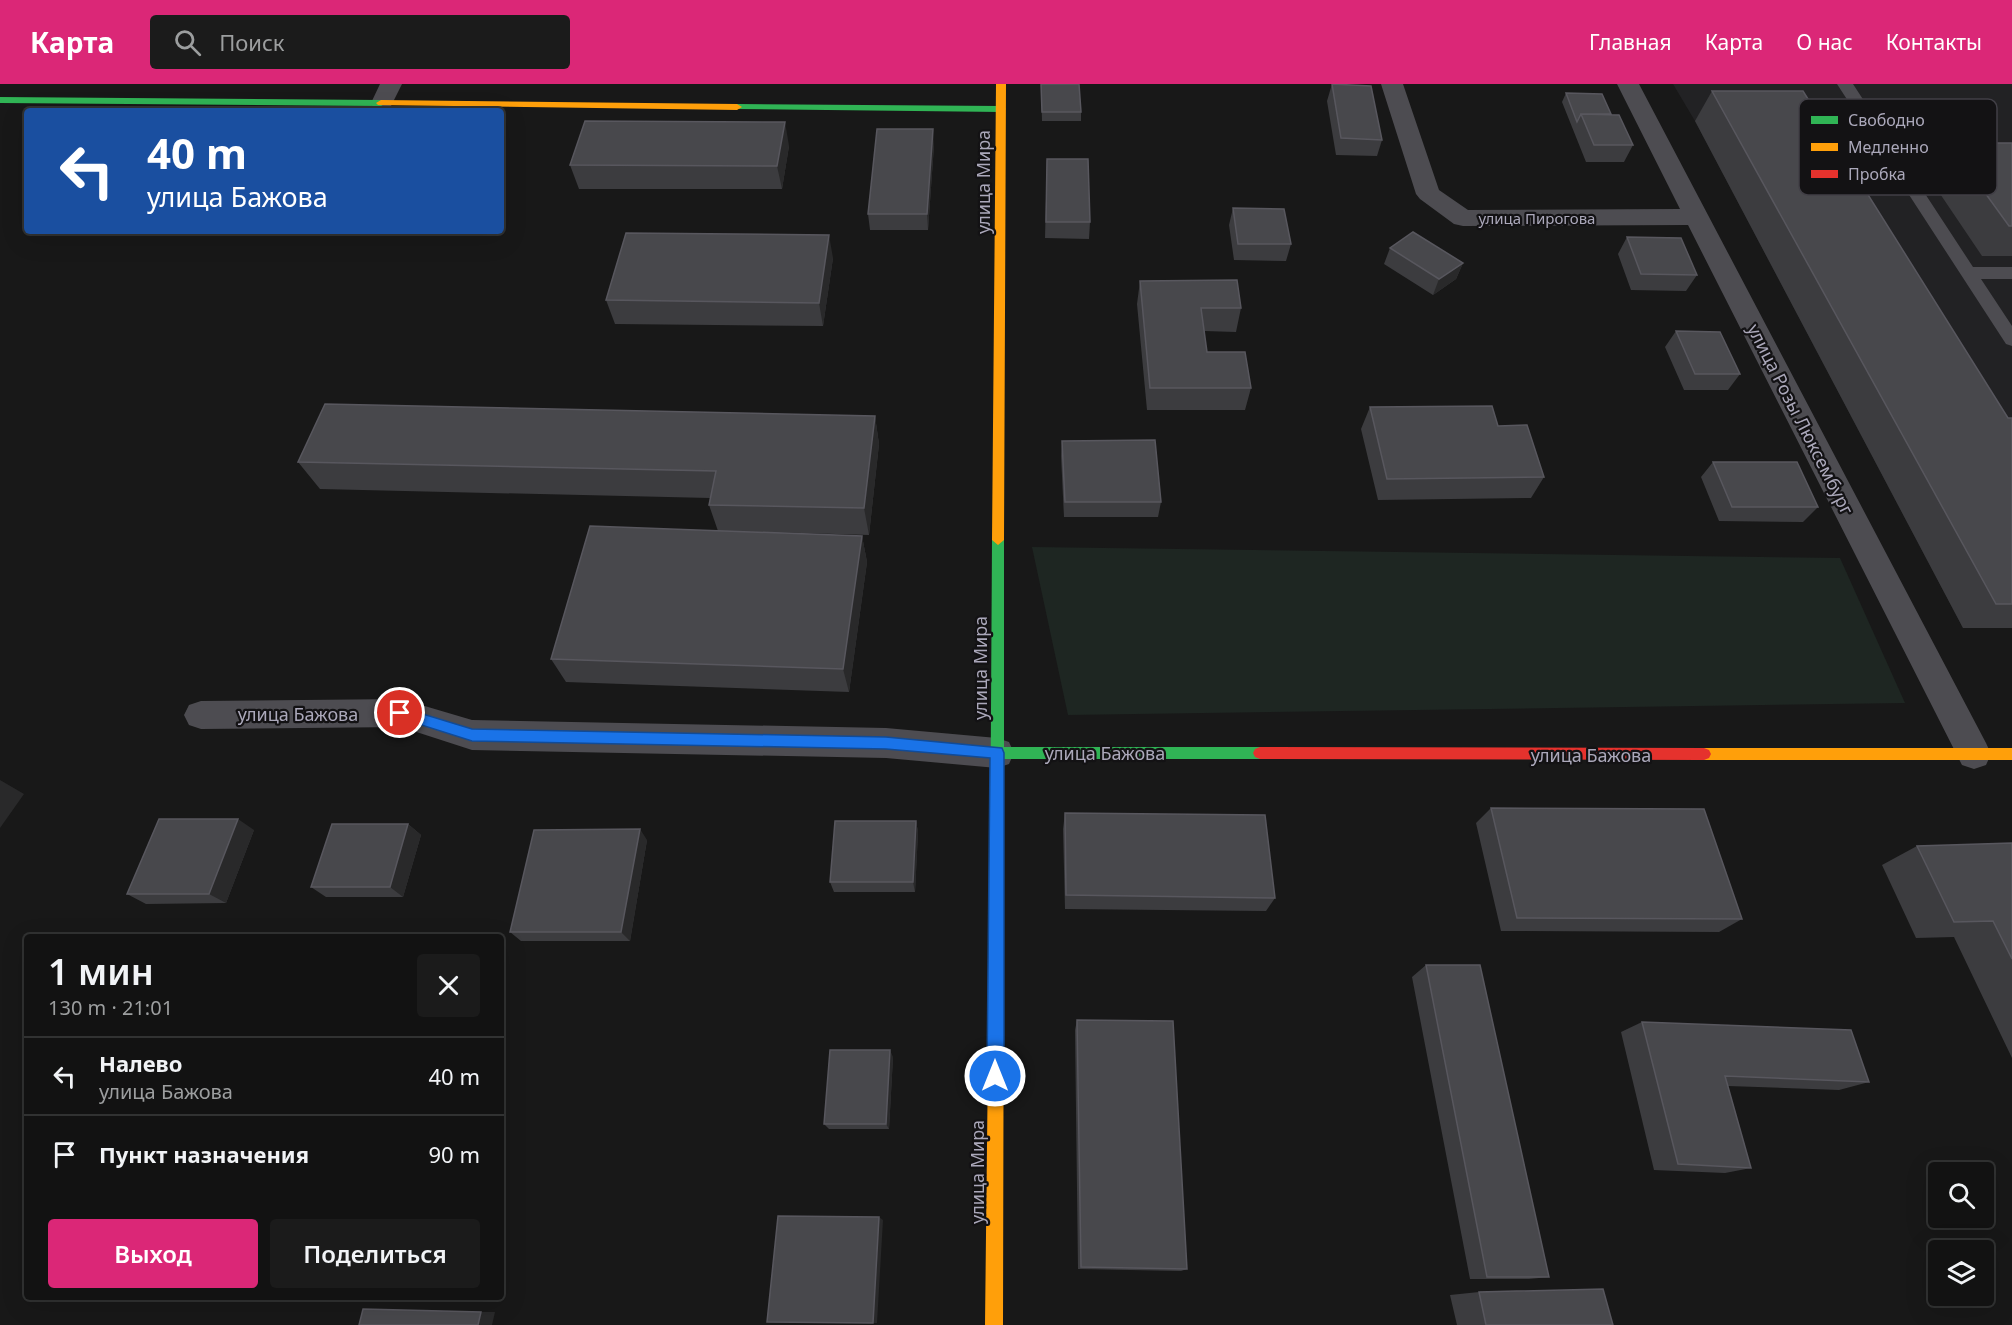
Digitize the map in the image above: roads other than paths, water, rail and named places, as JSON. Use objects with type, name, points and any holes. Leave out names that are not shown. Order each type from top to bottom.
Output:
[{"type":"street","name":"улица Мира","points":[[994,1325],[1001,84]]},
{"type":"street","name":"улица Пирогова","points":[[1392,84],[1428,194],[1463,218],[1697,217]]},
{"type":"street","name":"улица Розы Люксембург","points":[[1628,84],[1974,754]]},
{"type":"street","points":[[0,100],[386,93],[1001,109]]},
{"type":"street","name":"улица Бажова","points":[[201,715],[400,713],[472,735],[886,743],[997,753],[1744,756],[2012,754]]},
{"type":"lane","points":[[1845,84],[1854,99]]},
{"type":"lane","points":[[1917,195],[2012,340]]},
{"type":"lane","points":[[1969,273],[2012,273]]}]
